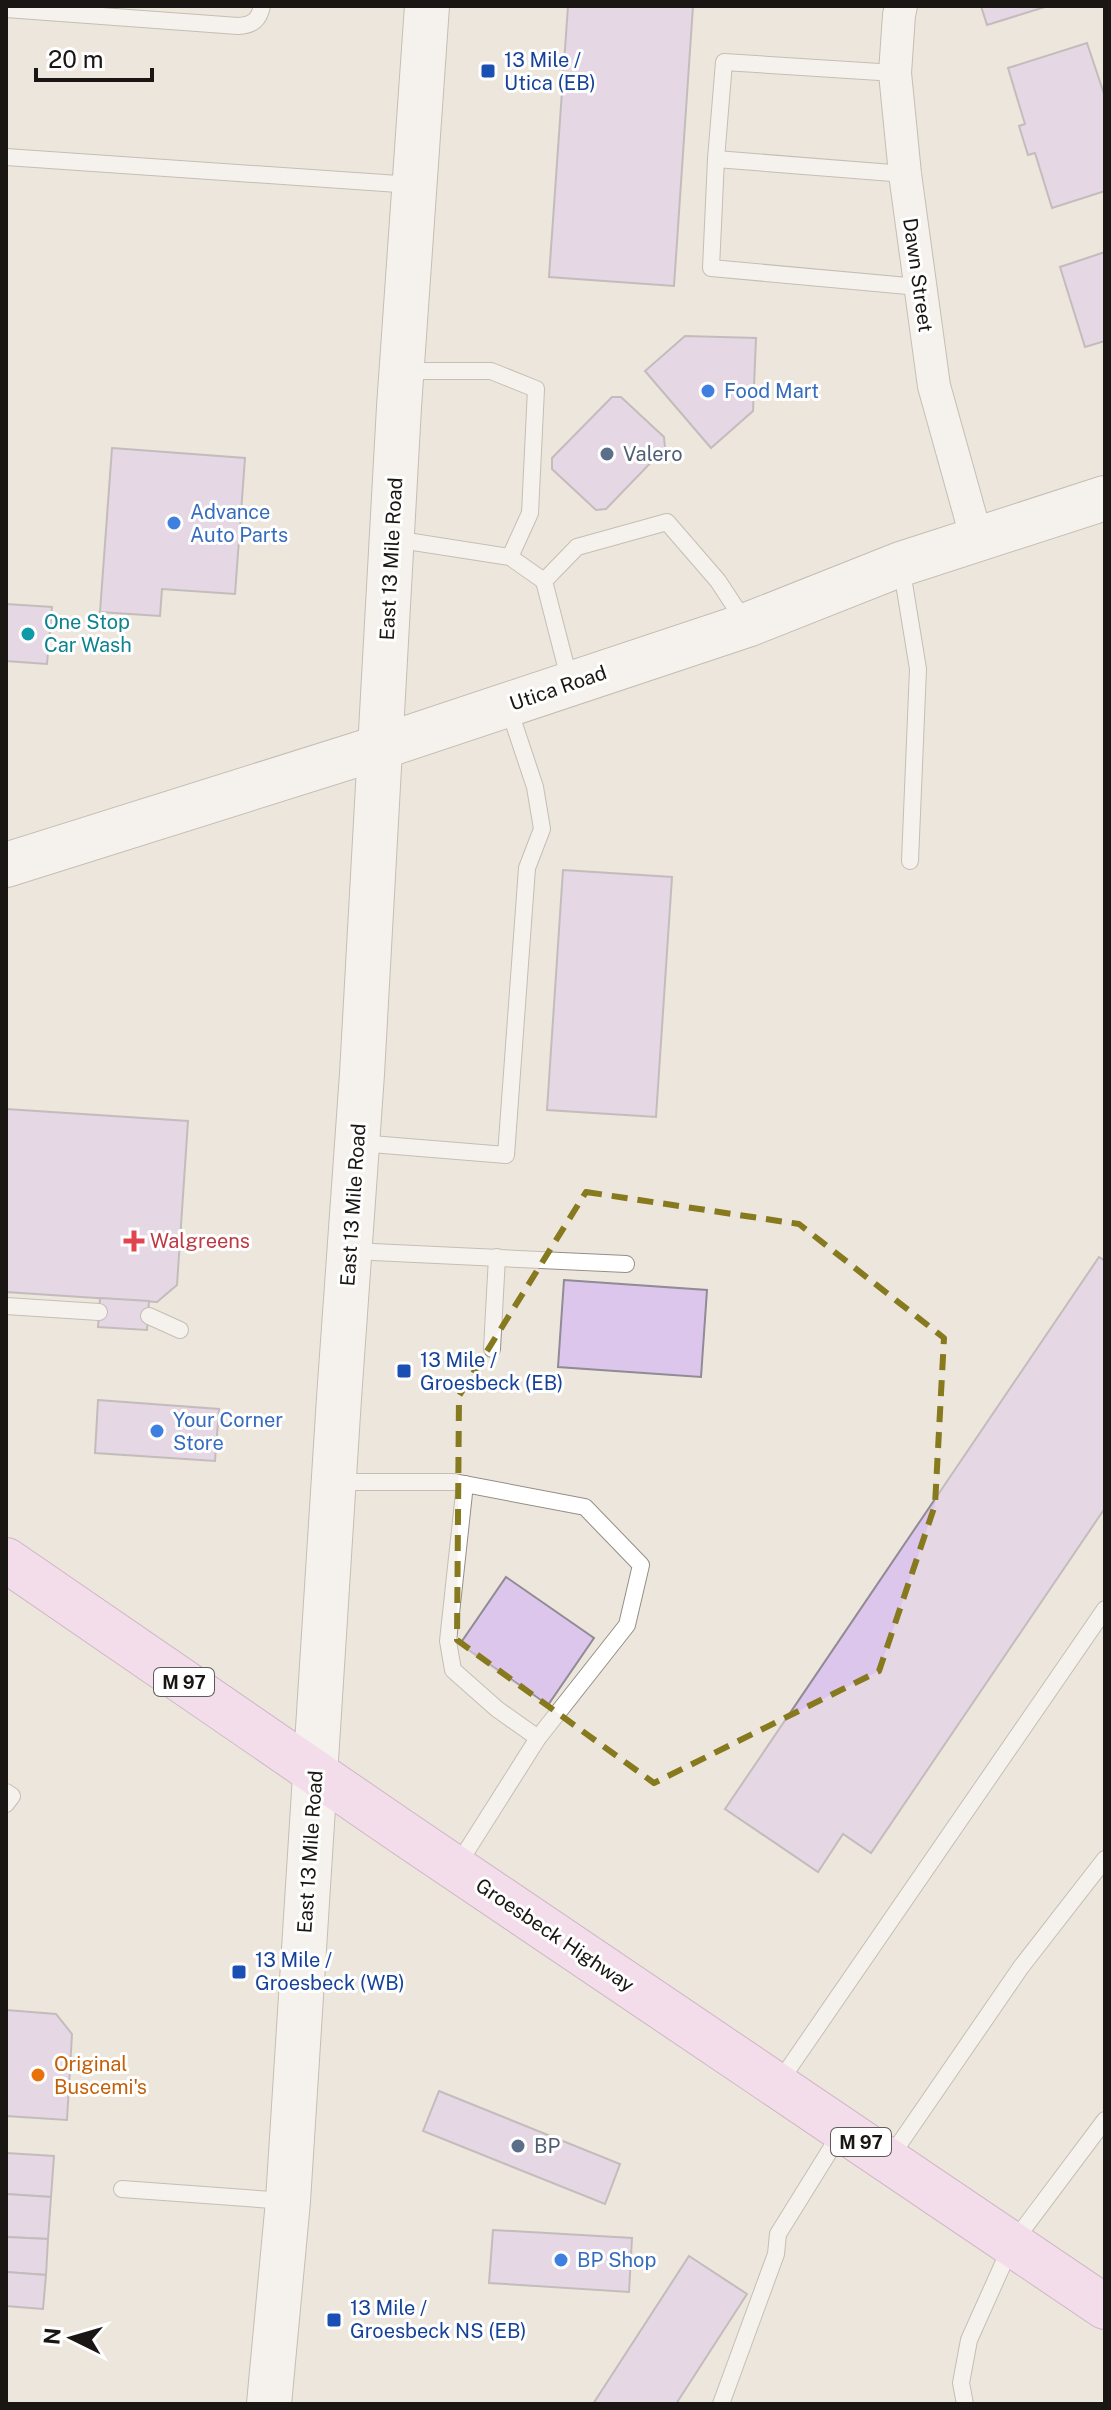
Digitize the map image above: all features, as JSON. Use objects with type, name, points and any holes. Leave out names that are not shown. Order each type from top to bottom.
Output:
[{"type":"main road","name":"East 13 Mile Road","points":[[269,2404],[288,2201],[358,1142],[402,371],[427,6]]},
{"type":"main road","name":"Utica Road","points":[[6,865],[508,705],[747,625],[901,564],[1105,498]]},
{"type":"main road","name":"Groesbeck Highway","points":[[6,1560],[1105,2307]]},
{"type":"street","name":"Dawn Street","points":[[901,6],[895,73],[919,287],[934,386],[977,540]]},
{"type":"lane","points":[[6,9],[238,26],[254,22],[260,16],[262,6]]},
{"type":"lane","points":[[895,73],[724,62],[711,268],[919,287]]},
{"type":"lane","points":[[6,157],[415,185]]},
{"type":"lane","points":[[716,159],[905,174]]},
{"type":"lane","points":[[402,371],[491,371],[536,389],[530,513],[510,557]]},
{"type":"lane","points":[[544,581],[577,547],[667,522],[718,581],[747,625]]},
{"type":"lane","points":[[392,539],[510,557],[544,581],[570,684]]},
{"type":"lane","points":[[901,564],[918,669],[910,861]]},
{"type":"lane","points":[[358,1142],[506,1155],[527,868],[542,829],[535,787],[508,705]]},
{"type":"lane","points":[[350,1251],[626,1264]]},
{"type":"lane","points":[[492,1349],[497,1257]]},
{"type":"lane","points":[[6,1306],[99,1312]]},
{"type":"lane","points":[[149,1316],[180,1330]]},
{"type":"lane","points":[[334,1482],[454,1482],[585,1507],[641,1565],[627,1625],[538,1738],[456,1868]]},
{"type":"lane","points":[[465,1484],[448,1641],[453,1670],[497,1709],[538,1738]]},
{"type":"lane","points":[[777,2085],[1105,1609]]},
{"type":"lane","points":[[6,1792],[12,1796],[6,1804]]},
{"type":"lane","points":[[888,2160],[1021,1967],[1105,1859]]},
{"type":"lane","points":[[965,2404],[961,2383],[969,2340],[1012,2244],[1105,2120]]},
{"type":"lane","points":[[721,2404],[776,2254],[778,2234],[843,2130]]},
{"type":"lane","points":[[122,2189],[288,2201]]},
{"type":"highlighted area","points":[[586,1192],[799,1224],[944,1338],[935,1505],[879,1671],[654,1783],[457,1640],[459,1396]]},
{"type":"building","points":[[568,6],[693,6],[674,286],[549,277]]},
{"type":"building","points":[[981,6],[1048,6],[987,25]]},
{"type":"building","points":[[1087,43],[1105,97],[1105,191],[1052,208],[1035,153],[1028,155],[1019,126],[1025,124],[1008,68]]},
{"type":"building","points":[[1105,252],[1105,341],[1085,347],[1060,267]]},
{"type":"building","name":"Food Mart","points":[[685,336],[756,338],[753,411],[711,448],[645,371]]},
{"type":"building","points":[[612,397],[621,397],[664,437],[665,448],[606,509],[596,510],[552,469],[552,458]]},
{"type":"building","name":"Advance Auto Parts","points":[[112,448],[245,458],[235,594],[162,589],[160,616],[100,612]]},
{"type":"building","name":"One Stop Car Wash","points":[[6,604],[52,607],[47,664],[6,661]]},
{"type":"building","points":[[563,870],[672,877],[656,1117],[547,1110]]},
{"type":"building","name":"Walgreens","points":[[6,1109],[188,1121],[177,1285],[157,1302],[6,1292]]},
{"type":"building","points":[[1099,1257],[1105,1261],[1105,1508],[871,1853],[843,1834],[818,1872],[725,1809]]},
{"type":"building","points":[[564,1280],[707,1290],[701,1377],[558,1367]]},
{"type":"building","points":[[100,1298],[149,1301],[147,1330],[98,1327]]},
{"type":"building","name":"Your Corner Store","points":[[98,1400],[219,1409],[215,1461],[95,1453]]},
{"type":"building","points":[[506,1577],[594,1638],[548,1705],[460,1644]]},
{"type":"building","name":"Original Buscemi's","points":[[6,2010],[56,2014],[72,2034],[67,2120],[6,2116]]},
{"type":"building","points":[[439,2091],[620,2164],[605,2204],[423,2131]]},
{"type":"building","points":[[6,2153],[54,2156],[51,2197],[6,2194]]},
{"type":"building","points":[[6,2194],[51,2197],[48,2239],[6,2237]]},
{"type":"building","name":"BP Shop","points":[[493,2230],[632,2238],[629,2292],[489,2283]]},
{"type":"building","points":[[6,2237],[48,2239],[46,2275],[6,2272]]},
{"type":"building","points":[[689,2256],[747,2294],[676,2404],[593,2404]]},
{"type":"building","points":[[6,2272],[46,2275],[43,2309],[6,2306]]},
{"type":"place","name":"13 Mile / Utica (EB)","points":[[488,71]]},
{"type":"place","name":"Food Mart","points":[[708,391]]},
{"type":"place","name":"Valero","points":[[607,454]]},
{"type":"place","name":"Advance Auto Parts","points":[[174,523]]},
{"type":"place","name":"One Stop Car Wash","points":[[28,634]]},
{"type":"place","name":"Walgreens","points":[[134,1241]]},
{"type":"place","name":"13 Mile / Groesbeck (EB)","points":[[404,1371]]},
{"type":"place","name":"Your Corner Store","points":[[157,1431]]},
{"type":"place","name":"13 Mile / Groesbeck (WB)","points":[[239,1972]]},
{"type":"place","name":"Original Buscemi's","points":[[38,2075]]},
{"type":"place","name":"BP","points":[[518,2146]]},
{"type":"place","name":"BP Shop","points":[[561,2260]]},
{"type":"place","name":"13 Mile / Groesbeck NS (EB)","points":[[334,2320]]}]
